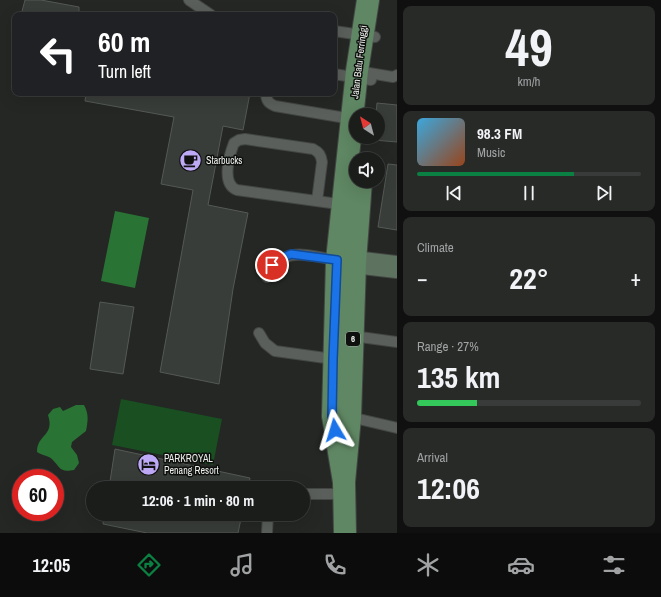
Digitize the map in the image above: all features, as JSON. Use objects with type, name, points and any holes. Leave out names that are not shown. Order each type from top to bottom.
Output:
[{"type":"main road","name":"Jalan Batu Ferringgi","points":[[361,108],[368,36],[368,0]]},
{"type":"main road","name":"Jalan Batu Ferringgi","points":[[368,36],[380,0]]},
{"type":"main road","name":"Jalan Batu Ferringgi","points":[[345,533],[344,488],[350,417],[353,336],[346,261],[343,205],[355,144]]},
{"type":"main road","name":"Jalan Batu Ferringgi","points":[[344,488],[332,416],[333,359],[346,261],[360,188]]},
{"type":"street","points":[[346,261],[397,267]]},
{"type":"lane","points":[[189,0],[207,12]]},
{"type":"lane","points":[[337,31],[368,36]]},
{"type":"lane","points":[[337,74],[393,77],[397,75]]},
{"type":"lane","points":[[266,96],[266,99],[270,104],[275,106],[349,116]]},
{"type":"lane","points":[[317,201],[322,162],[322,156],[318,151],[245,139],[234,143],[228,177],[228,183],[232,188],[343,205]]},
{"type":"lane","points":[[267,277],[272,265],[291,254],[346,261]]},
{"type":"lane","points":[[259,333],[265,343],[275,351],[333,359]]},
{"type":"lane","points":[[353,336],[397,342]]},
{"type":"lane","points":[[350,417],[397,428]]},
{"type":"lane","points":[[310,493],[344,488]]},
{"type":"lane","points":[[267,533],[268,521]]},
{"type":"shaded area","points":[[115,211],[149,218],[135,288],[101,281]]},
{"type":"shaded area","points":[[121,399],[222,419],[213,465],[112,445]]},
{"type":"shaded area","points":[[76,405],[84,405],[88,418],[86,431],[72,442],[71,447],[77,455],[79,463],[74,470],[69,471],[60,469],[51,458],[37,452],[40,442],[48,431],[50,422],[48,415],[53,409],[60,407],[63,411]]},
{"type":"building","points":[[25,0],[41,0],[79,7],[79,12],[22,12]]},
{"type":"building","points":[[86,96],[249,96],[243,130],[223,126],[208,205],[248,213],[233,289],[219,384],[160,372],[193,190],[161,184],[174,117],[85,101]]},
{"type":"building","points":[[377,103],[397,105],[397,142],[385,141],[385,108],[377,108]]},
{"type":"building","points":[[388,164],[397,165],[397,230],[378,227]]},
{"type":"building","points":[[100,302],[134,307],[123,374],[90,369]]},
{"type":"building","name":"PARKROYAL Penang Resort","points":[[115,449],[250,478],[249,481],[110,481]]},
{"type":"building","points":[[103,521],[241,521],[238,533],[147,533],[103,524]]},
{"type":"place","name":"Starbucks","points":[[191,160]]},
{"type":"place","name":"PARKROYAL Penang Resort","points":[[148,464]]},
{"type":"route","points":[[272,265],[291,254],[337,260],[332,416],[335,430]]}]
